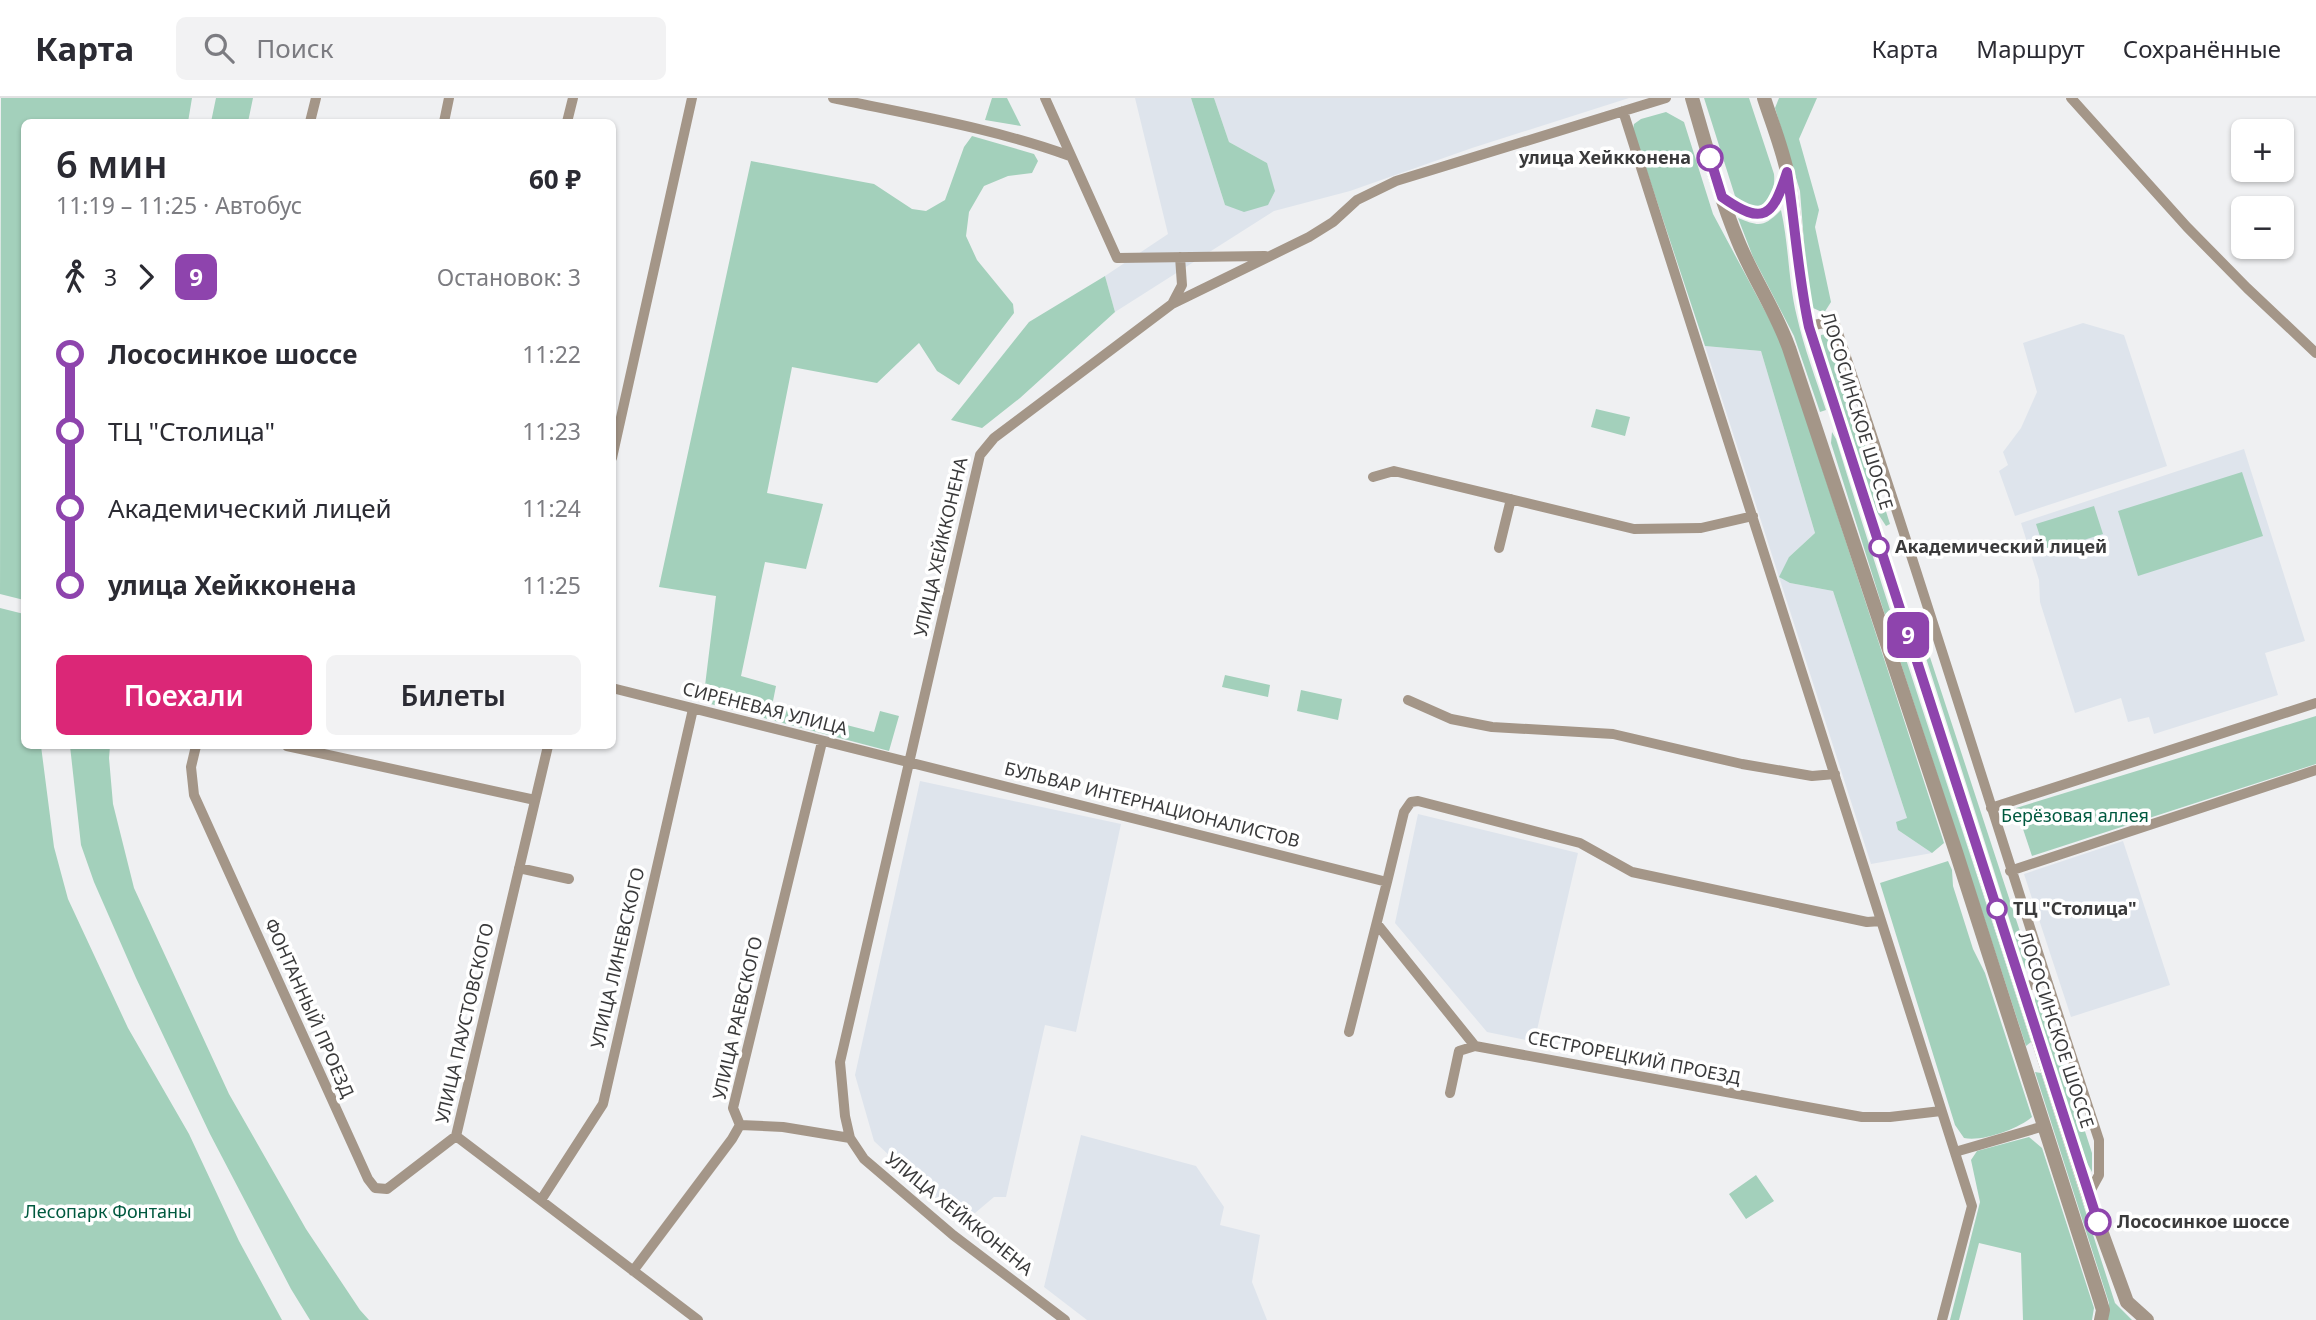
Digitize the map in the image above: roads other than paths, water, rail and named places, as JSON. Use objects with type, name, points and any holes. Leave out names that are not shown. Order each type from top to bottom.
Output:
[{"type":"street","points":[[311,119],[316,98]]},
{"type":"street","points":[[445,119],[449,98]]},
{"type":"street","points":[[568,119],[573,98]]},
{"type":"street","points":[[616,440],[692,98]]},
{"type":"street","points":[[832,98],[990,132],[1070,156]]},
{"type":"street","points":[[1045,98],[1117,258],[1269,256]]},
{"type":"street","name":"УЛИЦА ХЕЙККОНЕНА","points":[[1065,1320],[953,1235],[864,1159],[849,1138],[845,1116],[840,1062],[980,455],[994,438],[1172,304],[1309,237],[1334,222],[1357,200],[1389,183],[1666,98]]},
{"type":"street","points":[[1692,98],[1739,243],[1778,317],[1816,429],[2103,1310],[2101,1320]]},
{"type":"street","points":[[2071,98],[2195,236],[2316,353]]},
{"type":"street","name":"ЛОСОСИНСКОЕ ШОССЕ","points":[[1768,101],[1787,172],[1801,292],[1809,327],[2088,1195],[2127,1301],[2147,1320]]},
{"type":"street","points":[[1623,111],[1972,1206],[1942,1320]]},
{"type":"street","points":[[1722,197],[1747,213],[1760,215],[1770,210],[1778,201],[1787,172]]},
{"type":"street","points":[[1172,304],[1182,285],[1180,257]]},
{"type":"street","points":[[1809,327],[1834,321],[1887,477],[2010,871],[2099,1140],[2098,1175],[2088,1195]]},
{"type":"street","points":[[1816,429],[1839,420]]},
{"type":"street","points":[[1373,477],[1394,471],[1634,529],[1701,528],[1754,516]]},
{"type":"street","points":[[1499,548],[1511,499]]},
{"type":"street","points":[[1906,631],[1932,621]]},
{"type":"street","name":"СИРЕНЕВАЯ УЛИЦА","points":[[616,689],[822,742],[909,761]]},
{"type":"street","points":[[1408,700],[1451,719],[1492,727],[1546,728],[1583,734],[1613,734],[1742,764],[1812,776],[1835,774]]},
{"type":"street","points":[[1991,808],[2316,703]]},
{"type":"street","name":"УЛИЦА ЛИНЕВСКОГО","points":[[541,1200],[603,1104],[693,709]]},
{"type":"street","name":"УЛИЦА РАЕВСКОГО","points":[[633,1271],[740,1125],[733,1108],[822,742]]},
{"type":"street","name":"ФОНТАННЫЙ ПРОЕЗД","points":[[195,749],[191,767],[194,795],[368,1179],[375,1188],[387,1189],[456,1136]]},
{"type":"street","points":[[301,749],[535,800]]},
{"type":"street","name":"УЛИЦА ПАУСТОВСКОГО","points":[[547,749],[456,1136],[698,1320]]},
{"type":"street","name":"БУЛЬВАР ИНТЕРНАЦИОНАЛИСТОВ","points":[[909,761],[1387,882]]},
{"type":"street","points":[[2010,871],[2316,770]]},
{"type":"street","points":[[1349,1032],[1404,812],[1411,802],[1418,801],[1580,843],[1632,872],[1867,922],[1881,921]]},
{"type":"street","points":[[519,868],[569,879]]},
{"type":"street","points":[[1377,924],[1475,1046],[1459,1051],[1450,1093]]},
{"type":"street","points":[[2022,988],[2046,981]]},
{"type":"street","name":"СЕСТРОРЕЦКИЙ ПРОЕЗД","points":[[1475,1046],[1862,1117],[1890,1117],[1941,1111]]},
{"type":"street","points":[[2023,1063],[2043,1055]]},
{"type":"street","points":[[740,1125],[783,1126],[849,1138]]},
{"type":"street","points":[[1955,1152],[2043,1126]]},
{"type":"place","name":"улица Хейкконена","points":[[1710,158]]},
{"type":"place","name":"Академический лицей","points":[[1879,547]]},
{"type":"place","name":"ТЦ \"Столица\"","points":[[1997,909]]},
{"type":"place","name":"Лососинкое шоссе","points":[[2098,1222]]},
{"type":"park label","name":"Берёзовая аллея","points":[[2075,816]]},
{"type":"park label","name":"Лесопарк Фонтаны","points":[[108,1212]]}]
